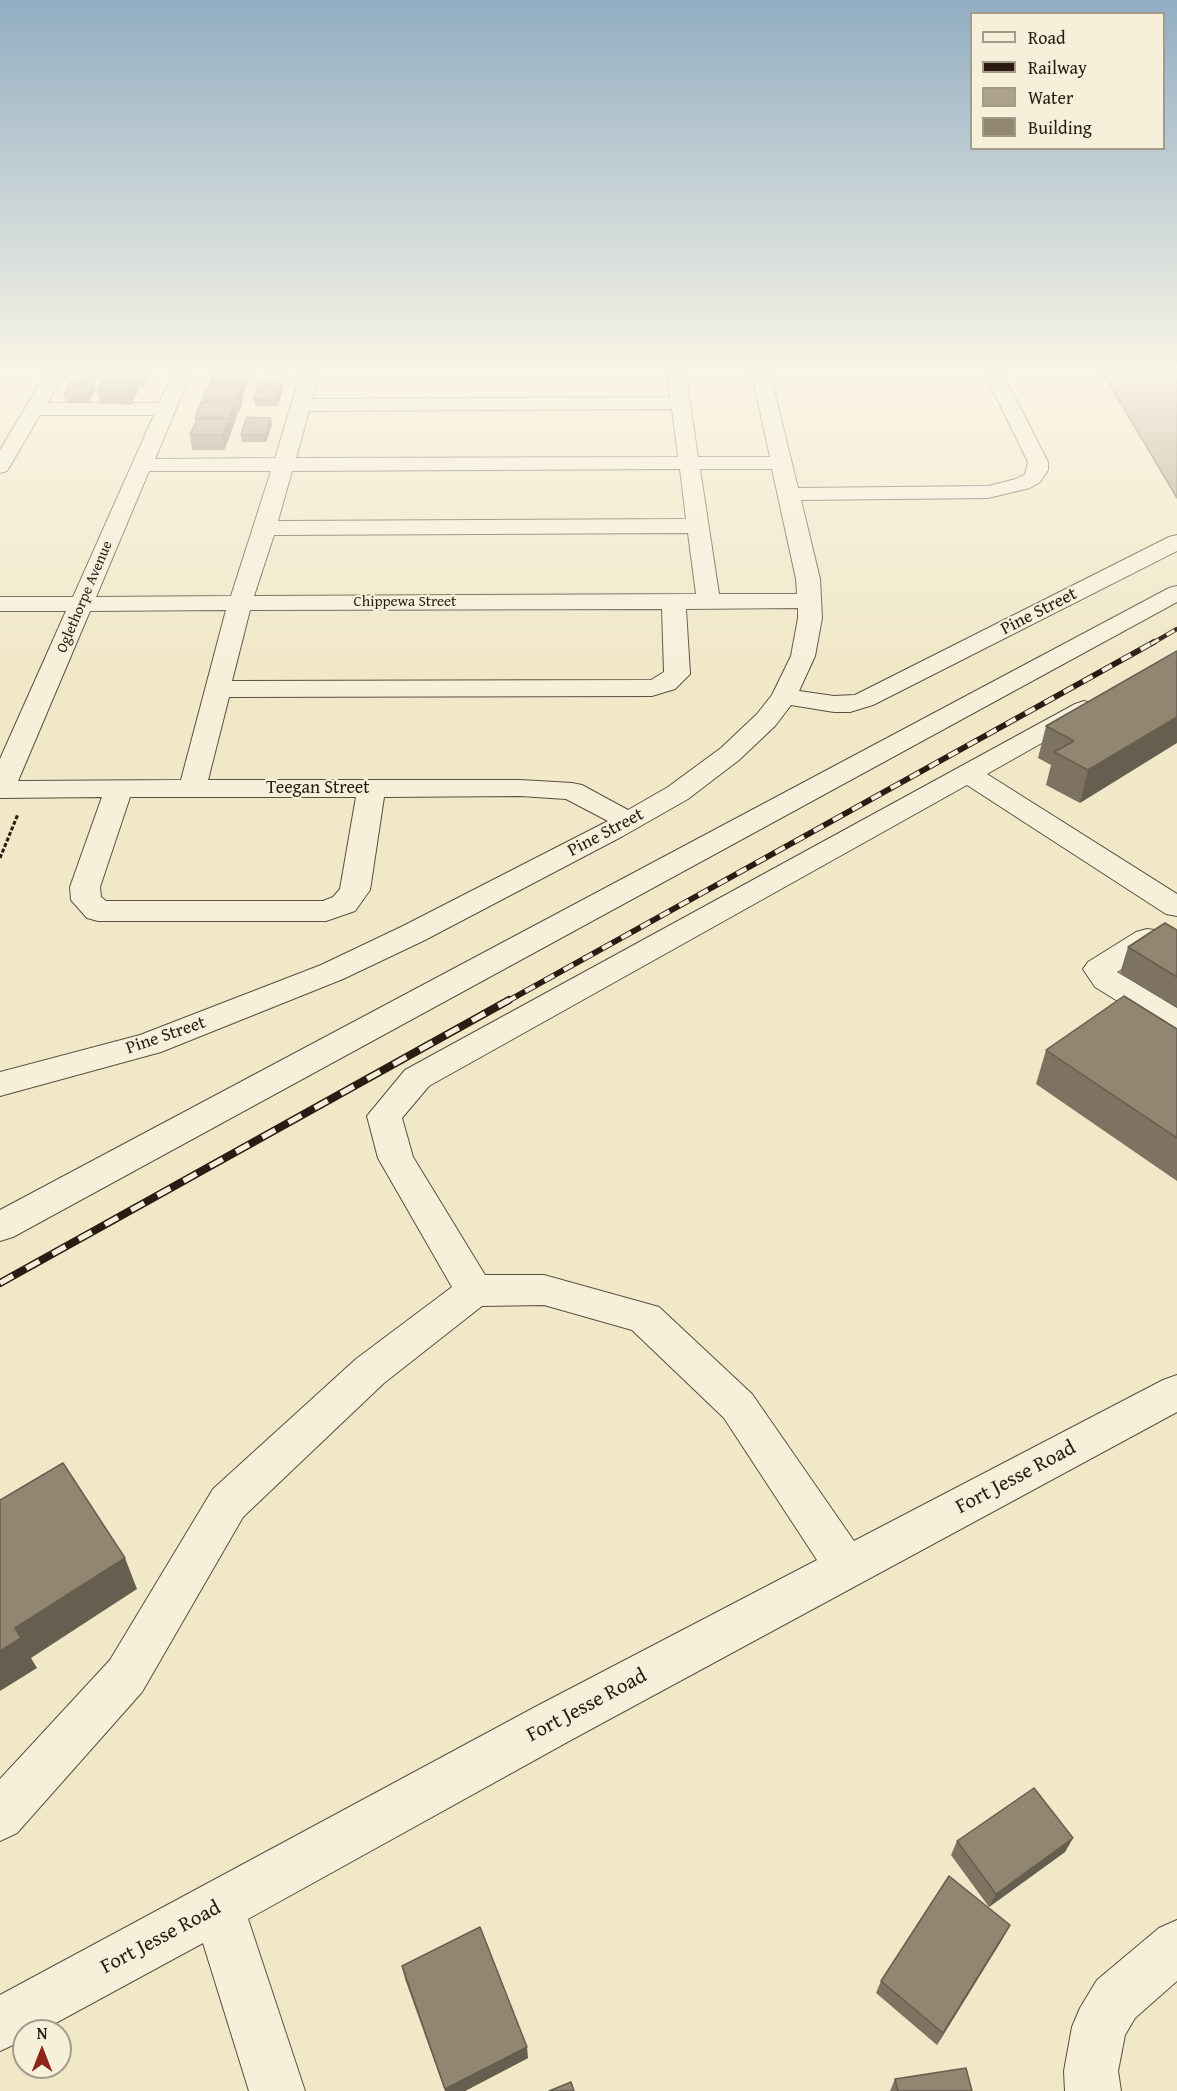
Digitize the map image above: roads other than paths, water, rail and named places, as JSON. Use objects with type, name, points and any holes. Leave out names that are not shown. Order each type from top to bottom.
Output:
[{"type":"street","name":"Oglethorpe Avenue","points":[[0,789],[82,604],[139,468]]},
{"type":"street","points":[[192,789],[240,603],[283,468]]},
{"type":"street","points":[[691,468],[708,600]]},
{"type":"street","points":[[783,468],[808,579],[810,618],[803,656],[784,696]]},
{"type":"street","points":[[789,494],[988,492],[1023,484],[1033,478],[1038,468]]},
{"type":"street","points":[[265,528],[698,526]]},
{"type":"street","name":"Pine Street","points":[[0,1084],[149,1044],[332,972],[414,933],[678,793],[730,754],[766,720],[784,696],[834,704],[850,704],[864,700],[1177,542]]},
{"type":"street","points":[[0,1227],[1177,593]]},
{"type":"street","name":"Chippewa Street","points":[[0,604],[809,601]]},
{"type":"street","points":[[217,689],[652,688],[666,684],[677,674],[674,602]]},
{"type":"street","points":[[474,1291],[396,1158],[384,1116],[417,1078],[1104,698]]},
{"type":"street","points":[[968,774],[1177,907]]},
{"type":"street","points":[[119,789],[85,887],[86,900],[98,911],[326,911],[344,904],[355,890],[371,788]]},
{"type":"street","name":"Teegan Street","points":[[0,789],[520,788],[572,791],[628,821]]},
{"type":"street","points":[[1177,946],[1167,940],[1147,939],[1099,969],[1106,980],[1177,1023]]},
{"type":"street","points":[[0,1816],[126,1676],[228,1503],[370,1371],[474,1291],[544,1290],[645,1318],[738,1406],[847,1568]]},
{"type":"street","name":"Fort Jesse Road","points":[[2,2013],[218,1907],[554,1724],[1177,1392]]},
{"type":"street","points":[[218,1907],[277,2091]]},
{"type":"street","points":[[1093,2091],[1091,2071],[1099,2027],[1116,1999],[1177,1946]]},
{"type":"water","points":[[1159,468],[1177,468],[1177,498]]},
{"type":"railway","points":[[1151,644],[1177,629]]},
{"type":"railway","points":[[506,1002],[1154,642]]},
{"type":"railway","points":[[0,1283],[509,1000]]}]
